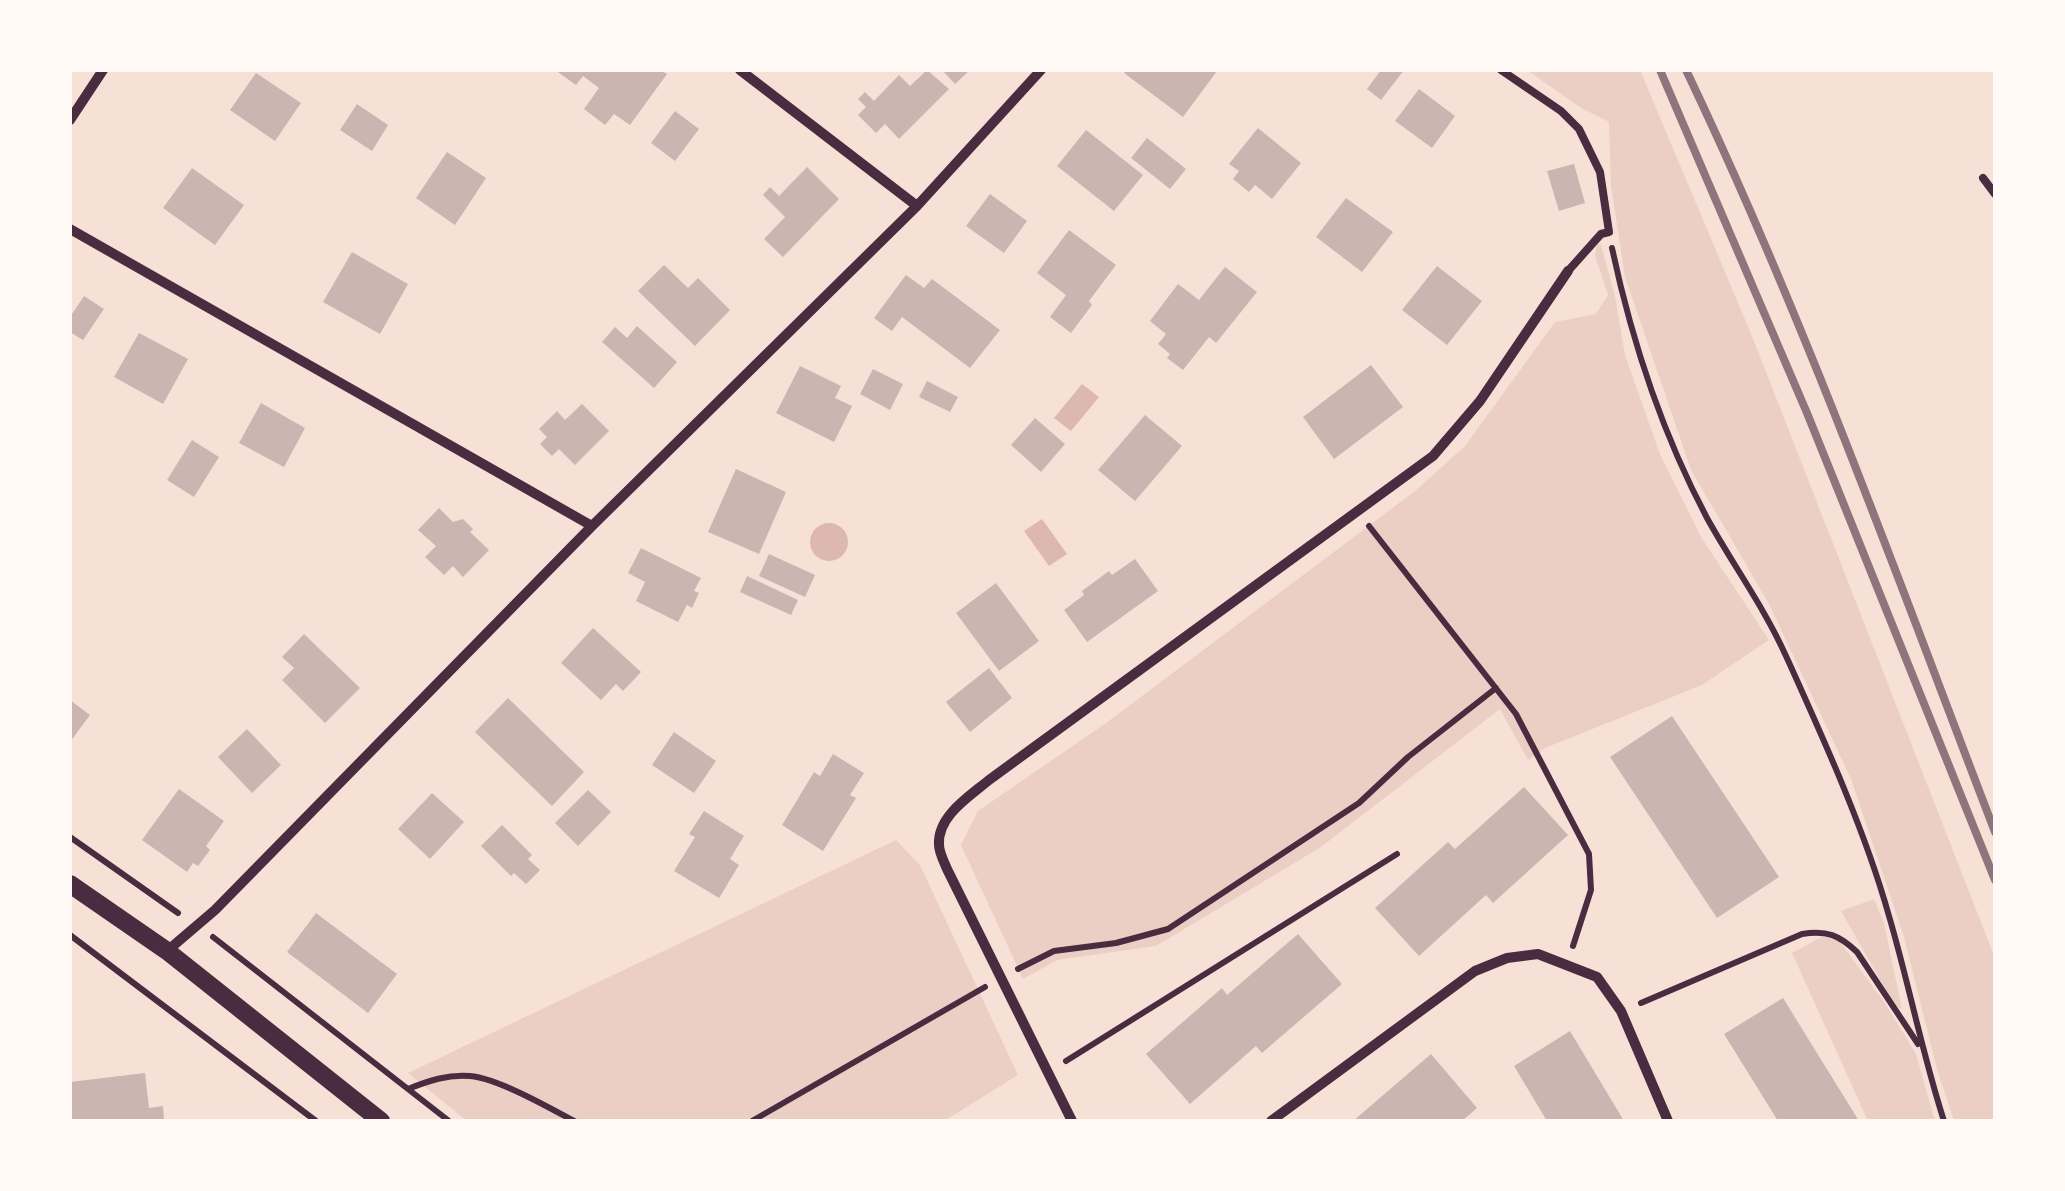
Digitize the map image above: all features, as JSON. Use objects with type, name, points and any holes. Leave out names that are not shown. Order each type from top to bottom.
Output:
[{"type":"street","points":[[70,120],[103,70]]},
{"type":"street","points":[[740,70],[917,206]]},
{"type":"street","points":[[167,951],[197,926],[592,526],[917,206],[1041,70]]},
{"type":"street","points":[[70,230],[592,526]]},
{"type":"street","points":[[1072,1121],[947,869],[938,844],[942,828],[954,809],[989,780],[1433,456],[1480,401],[1568,272]]},
{"type":"street","points":[[70,884],[167,951],[382,1121]]},
{"type":"street","points":[[1271,1121],[1475,971],[1508,958],[1538,954],[1597,977],[1622,1011],[1668,1121]]},
{"type":"lane","points":[[1501,70],[1580,128],[1600,172],[1609,232],[1601,234],[1568,272]]},
{"type":"lane","points":[[1983,178],[1995,194]]},
{"type":"path","points":[[1609,232],[1635,340],[1675,451],[1708,520],[1772,626],[1872,861],[1890,917],[1920,1048],[1944,1121]]},
{"type":"path","points":[[1359,513],[1516,714],[1589,854],[1591,890],[1567,964]]},
{"type":"path","points":[[752,1121],[1054,951],[1116,943],[1168,930],[1359,803],[1496,688]]},
{"type":"path","points":[[70,836],[197,926],[449,1121]]},
{"type":"path","points":[[1048,1072],[1397,854]]},
{"type":"path","points":[[1622,1011],[1802,934],[1820,931],[1844,939],[1856,952],[1920,1048]]},
{"type":"path","points":[[70,935],[316,1121]]},
{"type":"path","points":[[408,1089],[436,1078],[473,1076],[574,1121]]},
{"type":"shaded area","points":[[1527,70],[1640,70],[1752,336],[1995,958],[1995,1121],[1954,1121],[1904,937],[1851,779],[1769,604],[1691,470],[1625,277],[1611,186],[1609,122],[1581,108]]},
{"type":"shaded area","points":[[1597,244],[1601,245],[1615,296],[1625,355],[1660,454],[1701,537],[1769,640],[1702,685],[1545,748],[1528,760],[1500,709],[1321,847],[1156,946],[1057,960],[1023,979],[961,845],[978,811],[1106,723],[1415,491],[1465,446],[1555,322],[1596,314],[1608,295],[1595,256]]},
{"type":"shaded area","points":[[1082,384],[1099,397],[1071,431],[1054,418]]},
{"type":"shaded area","points":[[1042,519],[1067,554],[1049,566],[1024,531]]},
{"type":"shaded area","points":[[829,523],[843,528],[848,542],[843,556],[829,561],[815,556],[810,542],[815,528]]},
{"type":"shaded area","points":[[896,840],[920,865],[1018,1075],[944,1121],[467,1121],[408,1073]]},
{"type":"shaded area","points":[[1874,899],[1884,923],[1902,1009],[1895,1006],[1841,911]]},
{"type":"shaded area","points":[[1823,936],[1840,942],[1916,1054],[1935,1121],[1868,1121],[1792,953]]},
{"type":"building","points":[[555,70],[660,70],[667,74],[630,125],[614,114],[605,125],[584,109],[599,88],[583,76],[576,85]]},
{"type":"building","points":[[927,70],[949,89],[899,139],[885,124],[876,133],[858,115],[866,107],[858,99],[865,92],[874,101],[899,75],[910,86]]},
{"type":"building","points":[[942,70],[970,70],[955,84]]},
{"type":"building","points":[[1381,70],[1404,70],[1381,100],[1367,89]]},
{"type":"building","points":[[1217,71],[1183,117],[1124,73]]},
{"type":"building","points":[[256,73],[301,103],[275,141],[230,110]]},
{"type":"building","points":[[1419,89],[1455,116],[1432,148],[1395,121]]},
{"type":"building","points":[[357,104],[388,125],[372,151],[340,130]]},
{"type":"building","points":[[675,111],[699,129],[675,161],[651,143]]},
{"type":"building","points":[[1258,128],[1301,163],[1272,199],[1255,185],[1249,192],[1233,179],[1239,171],[1229,164]]},
{"type":"building","points":[[1086,130],[1143,175],[1114,211],[1057,166]]},
{"type":"building","points":[[1147,138],[1186,169],[1170,189],[1131,158]]},
{"type":"building","points":[[447,152],[486,178],[455,225],[416,198]]},
{"type":"building","points":[[1574,164],[1585,203],[1559,211],[1547,171]]},
{"type":"building","points":[[807,167],[839,199],[783,257],[764,239],[785,217],[763,195],[770,187],[779,196]]},
{"type":"building","points":[[192,168],[244,205],[215,245],[163,208]]},
{"type":"building","points":[[990,194],[1027,221],[1004,253],[966,226]]},
{"type":"building","points":[[1346,198],[1393,232],[1362,272],[1316,237]]},
{"type":"building","points":[[1069,230],[1116,265],[1071,333],[1050,317],[1066,295],[1037,273]]},
{"type":"building","points":[[352,252],[408,284],[380,334],[323,302]]},
{"type":"building","points":[[664,265],[688,288],[698,278],[730,310],[695,346],[638,291]]},
{"type":"building","points":[[1437,266],[1482,301],[1447,345],[1402,310]]},
{"type":"building","points":[[1225,267],[1257,292],[1216,343],[1209,337],[1183,370],[1167,358],[1170,354],[1158,344],[1166,334],[1150,321],[1178,284],[1199,300]]},
{"type":"building","points":[[906,275],[924,288],[932,279],[1000,330],[970,368],[902,317],[892,331],[874,318]]},
{"type":"building","points":[[84,296],[104,309],[83,340],[70,332],[70,317]]},
{"type":"building","points":[[637,326],[677,362],[654,388],[602,342],[615,327],[627,338]]},
{"type":"building","points":[[139,333],[188,359],[163,404],[114,377]]},
{"type":"building","points":[[1371,365],[1403,407],[1334,459],[1303,417]]},
{"type":"building","points":[[800,366],[841,386],[835,398],[852,406],[834,442],[776,413]]},
{"type":"building","points":[[873,369],[903,384],[890,410],[860,394]]},
{"type":"building","points":[[927,381],[958,397],[950,412],[919,397]]},
{"type":"building","points":[[261,403],[305,428],[284,467],[239,443]]},
{"type":"building","points":[[582,404],[609,431],[575,465],[559,449],[552,456],[540,444],[547,437],[539,429],[557,411],[565,420]]},
{"type":"building","points":[[1145,415],[1182,446],[1135,501],[1098,470]]},
{"type":"building","points":[[1035,418],[1065,444],[1041,472],[1011,445]]},
{"type":"building","points":[[192,440],[219,457],[194,497],[167,480]]},
{"type":"building","points":[[736,469],[786,492],[759,554],[708,532]]},
{"type":"building","points":[[439,508],[453,522],[463,519],[489,550],[463,577],[453,566],[444,575],[425,557],[436,546],[418,530]]},
{"type":"building","points":[[641,548],[701,578],[692,608],[687,605],[678,622],[636,601],[645,582],[628,573]]},
{"type":"building","points":[[769,554],[815,575],[805,597],[759,576]]},
{"type":"building","points":[[1135,559],[1158,591],[1087,642],[1064,610],[1109,571],[1112,575]]},
{"type":"building","points":[[747,576],[798,600],[791,615],[740,592]]},
{"type":"building","points":[[996,583],[1039,641],[999,671],[956,613]]},
{"type":"building","points":[[593,628],[641,672],[623,691],[616,684],[601,700],[561,663]]},
{"type":"building","points":[[304,634],[360,688],[325,723],[282,680],[294,668],[282,657]]},
{"type":"building","points":[[989,668],[1012,698],[970,732],[946,702]]},
{"type":"building","points":[[508,698],[584,772],[552,806],[475,732]]},
{"type":"building","points":[[70,700],[90,715],[70,742]]},
{"type":"building","points":[[1672,716],[1779,877],[1717,918],[1610,757]]},
{"type":"building","points":[[247,729],[281,765],[252,793],[218,757]]},
{"type":"building","points":[[674,732],[716,761],[694,793],[652,765]]},
{"type":"building","points":[[833,754],[864,773],[850,795],[856,798],[823,851],[782,825],[814,772],[820,776]]},
{"type":"building","points":[[1524,787],[1568,835],[1493,903],[1486,895],[1419,956],[1375,908],[1448,842],[1455,849]]},
{"type":"building","points":[[179,789],[224,821],[206,846],[210,850],[198,866],[193,863],[187,872],[142,840]]},
{"type":"building","points":[[588,790],[611,812],[578,846],[555,823]]},
{"type":"building","points":[[432,793],[464,822],[430,859],[398,829]]},
{"type":"building","points":[[704,811],[744,836],[730,859],[739,865],[719,898],[674,871],[695,837],[689,834]]},
{"type":"building","points":[[502,825],[532,855],[528,859],[540,870],[526,884],[514,873],[511,876],[481,846]]},
{"type":"building","points":[[316,913],[397,974],[368,1013],[287,952]]},
{"type":"building","points":[[1298,934],[1342,984],[1262,1053],[1256,1046],[1190,1104],[1146,1054],[1222,988],[1227,995]]},
{"type":"building","points":[[1783,998],[1859,1121],[1778,1121],[1724,1034]]},
{"type":"building","points":[[1570,1031],[1624,1121],[1547,1121],[1514,1066]]},
{"type":"building","points":[[1431,1054],[1477,1108],[1462,1121],[1353,1121]]},
{"type":"building","points":[[145,1073],[149,1108],[163,1106],[164,1121],[70,1121],[70,1082]]},
{"type":"railway","points":[[1660,70],[1807,413],[1995,880]]},
{"type":"railway","points":[[1686,70],[1810,352],[1995,832]]}]
